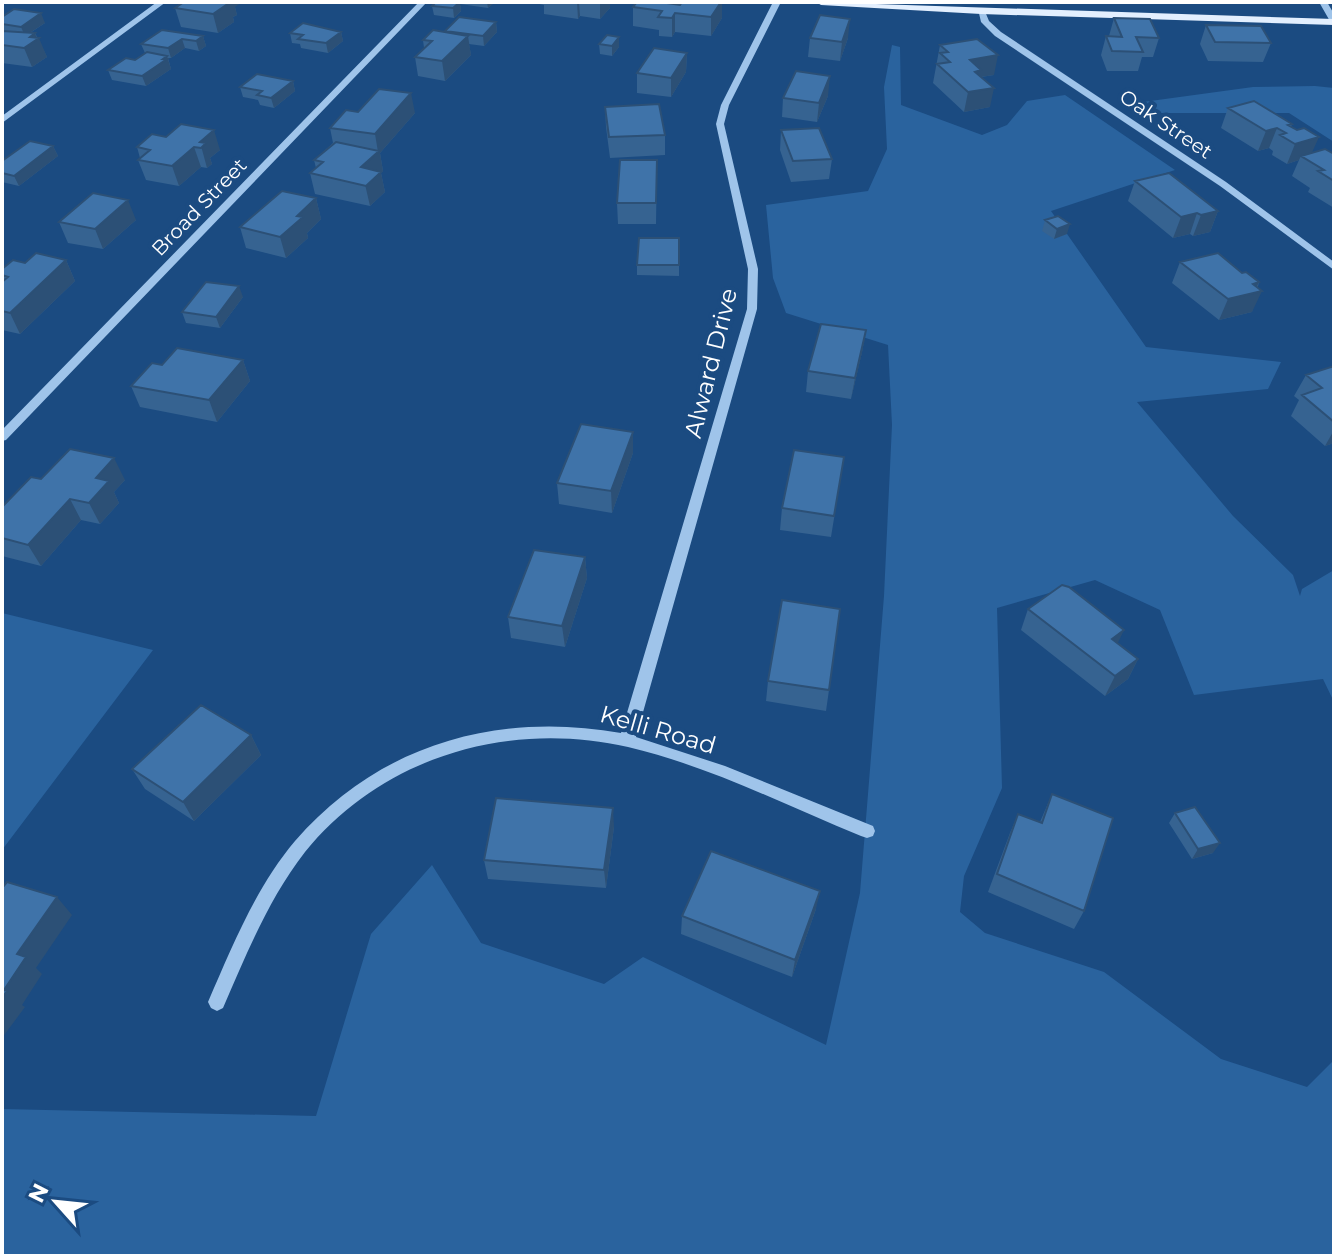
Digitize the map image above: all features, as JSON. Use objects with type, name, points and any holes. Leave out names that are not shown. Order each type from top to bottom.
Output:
[{"type":"main road","points":[[821,2],[981,11],[1038,8],[1334,22]]},
{"type":"street","points":[[2,120],[162,2]]},
{"type":"street","name":"Broad Street","points":[[2,437],[423,2]]},
{"type":"street","name":"Alward Drive","points":[[627,740],[752,309],[753,269],[720,124],[725,105],[777,2]]},
{"type":"street","points":[[1323,2],[1334,22]]},
{"type":"street","name":"Oak Street","points":[[981,11],[985,22],[998,34],[1191,161],[1334,267]]},
{"type":"street","name":"Kelli Road","points":[[217,1002],[257,913],[302,845],[360,790],[398,767],[474,739],[538,730],[627,740],[692,761],[867,831]]},
{"type":"shaded area","points":[[892,45],[900,47],[901,105],[982,135],[1007,125],[1027,101],[1065,95],[1175,170],[1051,211],[1146,347],[1281,362],[1268,389],[1137,402],[1233,516],[1293,575],[1300,596],[1302,589],[1334,570],[1334,702],[1323,679],[1194,695],[1160,610],[1095,580],[997,608],[1002,788],[964,876],[960,912],[985,933],[1104,972],[1221,1059],[1307,1087],[1334,1060],[1334,1256],[2,1256],[2,1109],[316,1116],[371,934],[432,865],[481,943],[604,984],[643,957],[826,1045],[860,893],[884,596],[892,425],[888,345],[786,313],[773,278],[766,205],[868,191],[887,149],[884,87]]},
{"type":"shaded area","points":[[1253,87],[1334,88],[1334,142],[1289,113],[1156,113],[1143,102]]},
{"type":"shaded area","points":[[2,613],[153,650],[2,850]]},
{"type":"building","points":[[184,2],[229,3],[213,14],[175,8]]},
{"type":"building","points":[[436,2],[460,2],[453,8],[432,6]]},
{"type":"building","points":[[637,2],[680,5],[682,2],[721,2],[711,17],[675,13],[672,18],[658,17],[662,11],[633,7]]},
{"type":"building","points":[[14,9],[41,13],[21,27],[2,24],[2,17]]},
{"type":"building","points":[[820,15],[850,19],[842,42],[810,38]]},
{"type":"building","points":[[459,17],[496,22],[483,36],[445,31]]},
{"type":"building","points":[[1114,18],[1150,19],[1159,38],[1136,37],[1143,52],[1112,51],[1106,36],[1122,37]]},
{"type":"building","points":[[303,23],[341,32],[326,43],[298,39],[303,35],[290,33]]},
{"type":"building","points":[[1206,25],[1261,26],[1271,43],[1215,42]]},
{"type":"building","points":[[162,30],[203,36],[196,41],[182,39],[168,48],[141,44]]},
{"type":"building","points":[[433,30],[468,36],[442,61],[415,57],[432,41],[423,40]]},
{"type":"building","points":[[2,31],[35,33],[30,37],[39,38],[24,48],[2,45]]},
{"type":"building","points":[[607,35],[619,37],[612,46],[599,44]]},
{"type":"building","points":[[977,39],[998,55],[970,60],[981,70],[975,72],[994,88],[968,92],[937,64],[950,62],[940,53],[948,52],[940,45]]},
{"type":"building","points":[[654,48],[687,53],[671,78],[637,73]]},
{"type":"building","points":[[147,52],[167,56],[163,59],[167,59],[142,76],[108,70],[126,58],[135,60]]},
{"type":"building","points":[[796,71],[830,76],[819,103],[783,98]]},
{"type":"building","points":[[257,74],[293,81],[271,98],[257,95],[262,91],[240,87]]},
{"type":"building","points":[[379,89],[411,93],[375,134],[330,128],[346,110],[358,112]]},
{"type":"building","points":[[1254,101],[1297,130],[1304,128],[1319,137],[1295,144],[1280,135],[1286,133],[1277,128],[1266,131],[1228,108]]},
{"type":"building","points":[[659,104],[665,135],[609,137],[605,107]]},
{"type":"building","points":[[181,124],[214,130],[200,142],[206,143],[201,148],[194,147],[172,166],[138,160],[150,150],[137,147],[152,134],[166,137]]},
{"type":"building","points":[[819,128],[832,159],[793,161],[781,130]]},
{"type":"building","points":[[30,141],[53,146],[14,176],[2,173],[2,161]]},
{"type":"building","points":[[336,142],[379,151],[361,167],[381,172],[366,186],[310,173],[323,162],[314,160]]},
{"type":"building","points":[[1325,149],[1334,154],[1334,181],[1318,171],[1324,170],[1301,156]]},
{"type":"building","points":[[620,160],[657,160],[656,203],[617,203]]},
{"type":"building","points":[[1169,173],[1218,211],[1181,217],[1135,181]]},
{"type":"building","points":[[282,191],[316,198],[297,216],[303,217],[280,237],[240,227]]},
{"type":"building","points":[[93,193],[128,200],[95,229],[59,222]]},
{"type":"building","points":[[1058,216],[1070,224],[1057,229],[1045,220]]},
{"type":"building","points":[[639,238],[679,238],[679,265],[637,265]]},
{"type":"building","points":[[36,253],[66,260],[10,313],[2,311],[2,282],[8,277],[2,275],[2,269],[13,260],[25,263]]},
{"type":"building","points":[[1218,253],[1242,273],[1246,272],[1259,282],[1253,284],[1262,291],[1228,299],[1180,262]]},
{"type":"building","points":[[206,282],[239,286],[216,317],[182,312]]},
{"type":"building","points":[[821,324],[866,330],[855,378],[808,371]]},
{"type":"building","points":[[177,348],[243,360],[209,400],[131,386],[152,363],[162,365]]},
{"type":"building","points":[[1334,366],[1334,422],[1302,395],[1322,388],[1306,375]]},
{"type":"building","points":[[581,424],[633,432],[611,491],[557,483]]},
{"type":"building","points":[[70,449],[114,458],[96,478],[109,481],[89,503],[70,499],[28,545],[2,538],[2,507],[31,477],[41,479]]},
{"type":"building","points":[[794,450],[844,457],[834,516],[782,508]]},
{"type":"building","points":[[534,550],[585,557],[562,626],[508,617]]},
{"type":"building","points":[[1062,585],[1069,587],[1124,630],[1112,639],[1138,659],[1115,676],[1028,609]]},
{"type":"building","points":[[782,600],[840,609],[829,690],[768,681]]},
{"type":"building","points":[[201,705],[251,735],[183,802],[132,769]]},
{"type":"building","points":[[1052,794],[1113,818],[1084,911],[997,874],[1018,814],[1042,823]]},
{"type":"building","points":[[496,798],[613,808],[604,870],[484,860]]},
{"type":"building","points":[[1195,807],[1220,843],[1198,849],[1175,813]]},
{"type":"building","points":[[711,851],[820,891],[795,960],[682,916]]},
{"type":"building","points":[[7,882],[57,897],[17,954],[26,957],[2,998],[2,888]]}]
